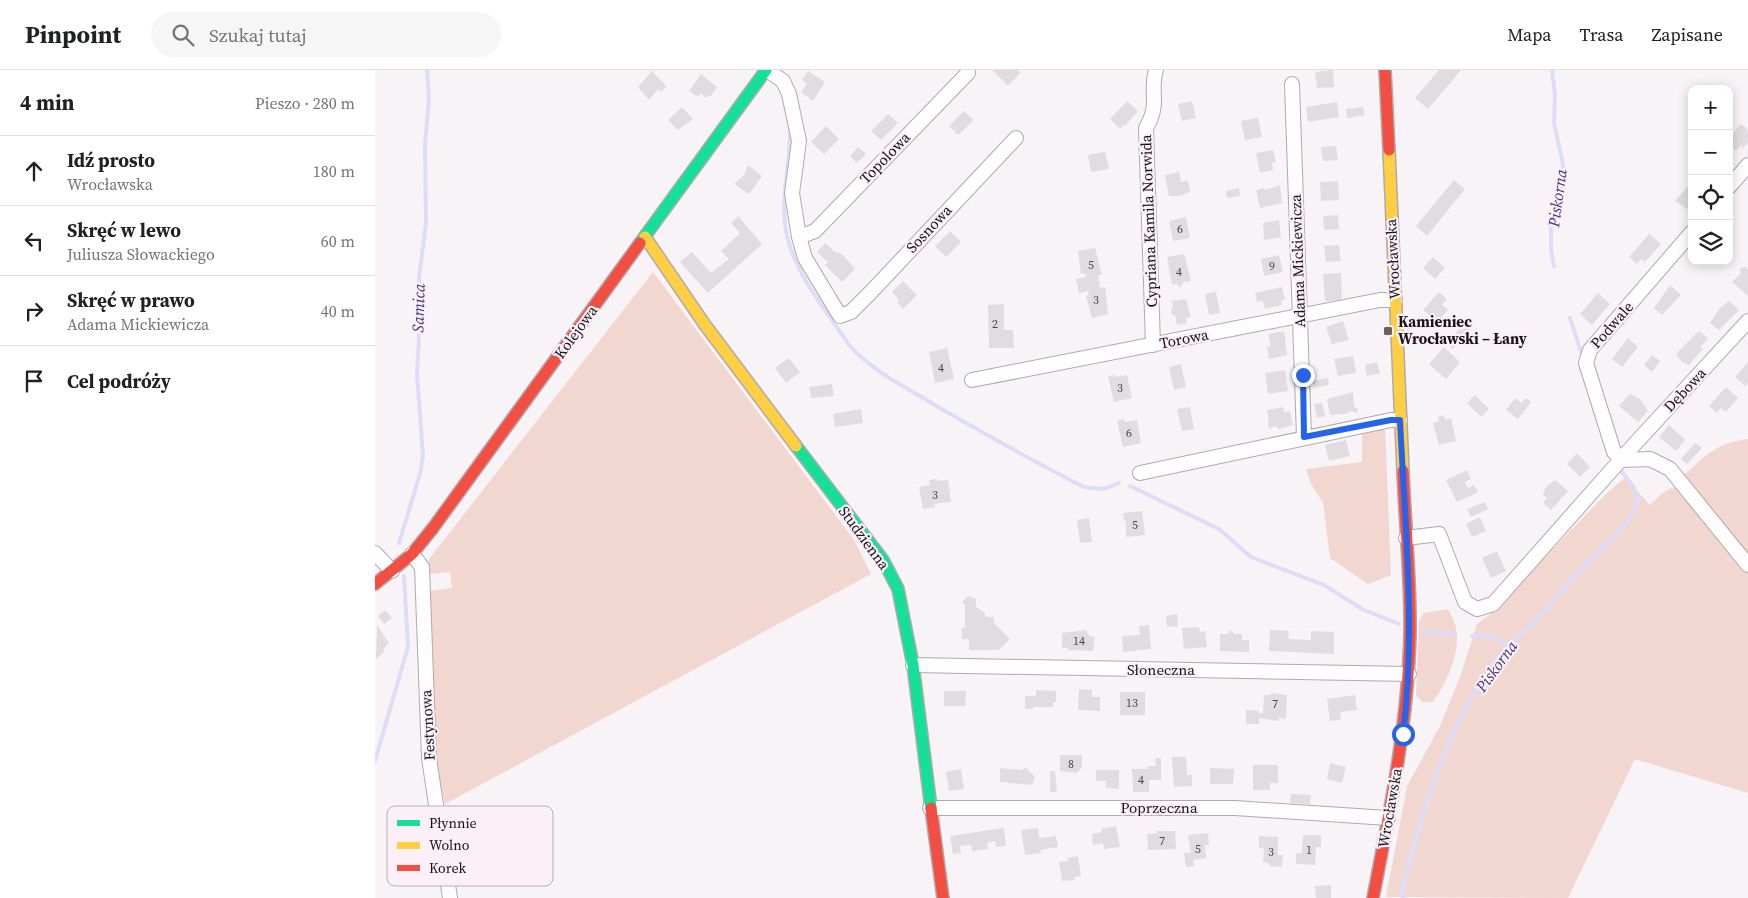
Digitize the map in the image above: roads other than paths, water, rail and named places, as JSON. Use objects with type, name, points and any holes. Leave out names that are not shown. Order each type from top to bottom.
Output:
[{"type":"street","name":"Kolejowa","points":[[375,584],[411,554],[473,475],[766,70]]},
{"type":"street","points":[[766,70],[783,81],[789,94],[799,140],[791,192],[799,237]]},
{"type":"street","name":"Cypriana Kamila Norwida","points":[[1153,345],[1146,128],[1155,105],[1153,78],[1156,70]]},
{"type":"street","name":"Wrocławska","points":[[1373,898],[1403,734],[1409,674],[1410,633],[1385,70]]},
{"type":"street","name":"Topolowa","points":[[799,237],[815,231],[968,73]]},
{"type":"street","name":"Adama Mickiewicza","points":[[1292,84],[1304,437]]},
{"type":"street","name":"Sosnowa","points":[[799,237],[805,258],[840,316],[851,312],[1016,138]]},
{"type":"street","points":[[1733,182],[1748,165]]},
{"type":"street","name":"Studzienna","points":[[645,237],[705,325],[883,560],[898,589],[913,665],[943,898]]},
{"type":"street","name":"Podwale","points":[[1623,460],[1614,452],[1589,372],[1587,357],[1590,350],[1688,237]]},
{"type":"street","name":"Torowa","points":[[972,380],[1380,300],[1395,300]]},
{"type":"street","name":"Dębowa","points":[[1623,460],[1748,322]]},
{"type":"street","points":[[1140,473],[1304,437],[1391,420],[1400,420]]},
{"type":"street","points":[[1406,538],[1439,534],[1459,592],[1465,602],[1470,607],[1477,609],[1493,604],[1623,460],[1650,459],[1659,461],[1677,476],[1748,565]]},
{"type":"street","points":[[375,553],[392,571]]},
{"type":"street","name":"Festynowa","points":[[411,554],[422,567],[429,758],[436,806]]},
{"type":"street","name":"Słoneczna","points":[[913,665],[1409,674]]},
{"type":"street","name":"Poprzeczna","points":[[930,808],[1235,808],[1389,818]]},
{"type":"waterway","name":"Samica","points":[[399,543],[420,474],[423,456],[417,374],[420,319],[419,278],[426,223],[425,145],[429,99],[427,70]]},
{"type":"waterway","name":"Piskorna","points":[[1552,70],[1555,95],[1554,123],[1563,164],[1563,181],[1551,222],[1551,250],[1554,266]]},
{"type":"waterway","points":[[790,129],[784,200],[788,241],[810,288],[849,345],[868,363],[933,404],[1084,487],[1104,489],[1119,483]]},
{"type":"waterway","name":"Piskorna","points":[[1570,318],[1582,355]]},
{"type":"waterway","name":"Piskorna","points":[[1404,898],[1401,894],[1418,831],[1451,738],[1482,680],[1500,654],[1540,617],[1573,578],[1621,530],[1634,511],[1639,500],[1634,488],[1622,472]]},
{"type":"waterway","points":[[1130,486],[1219,529],[1251,557],[1324,585],[1362,609],[1399,624]]},
{"type":"waterway","name":"Samica","points":[[375,761],[408,647],[404,576]]},
{"type":"waterway","points":[[1423,632],[1453,634]]},
{"type":"waterway","points":[[1472,636],[1491,636],[1507,646]]},
{"type":"place","name":"Kamieniec Wrocławski – Łany","points":[[1388,331]]}]
